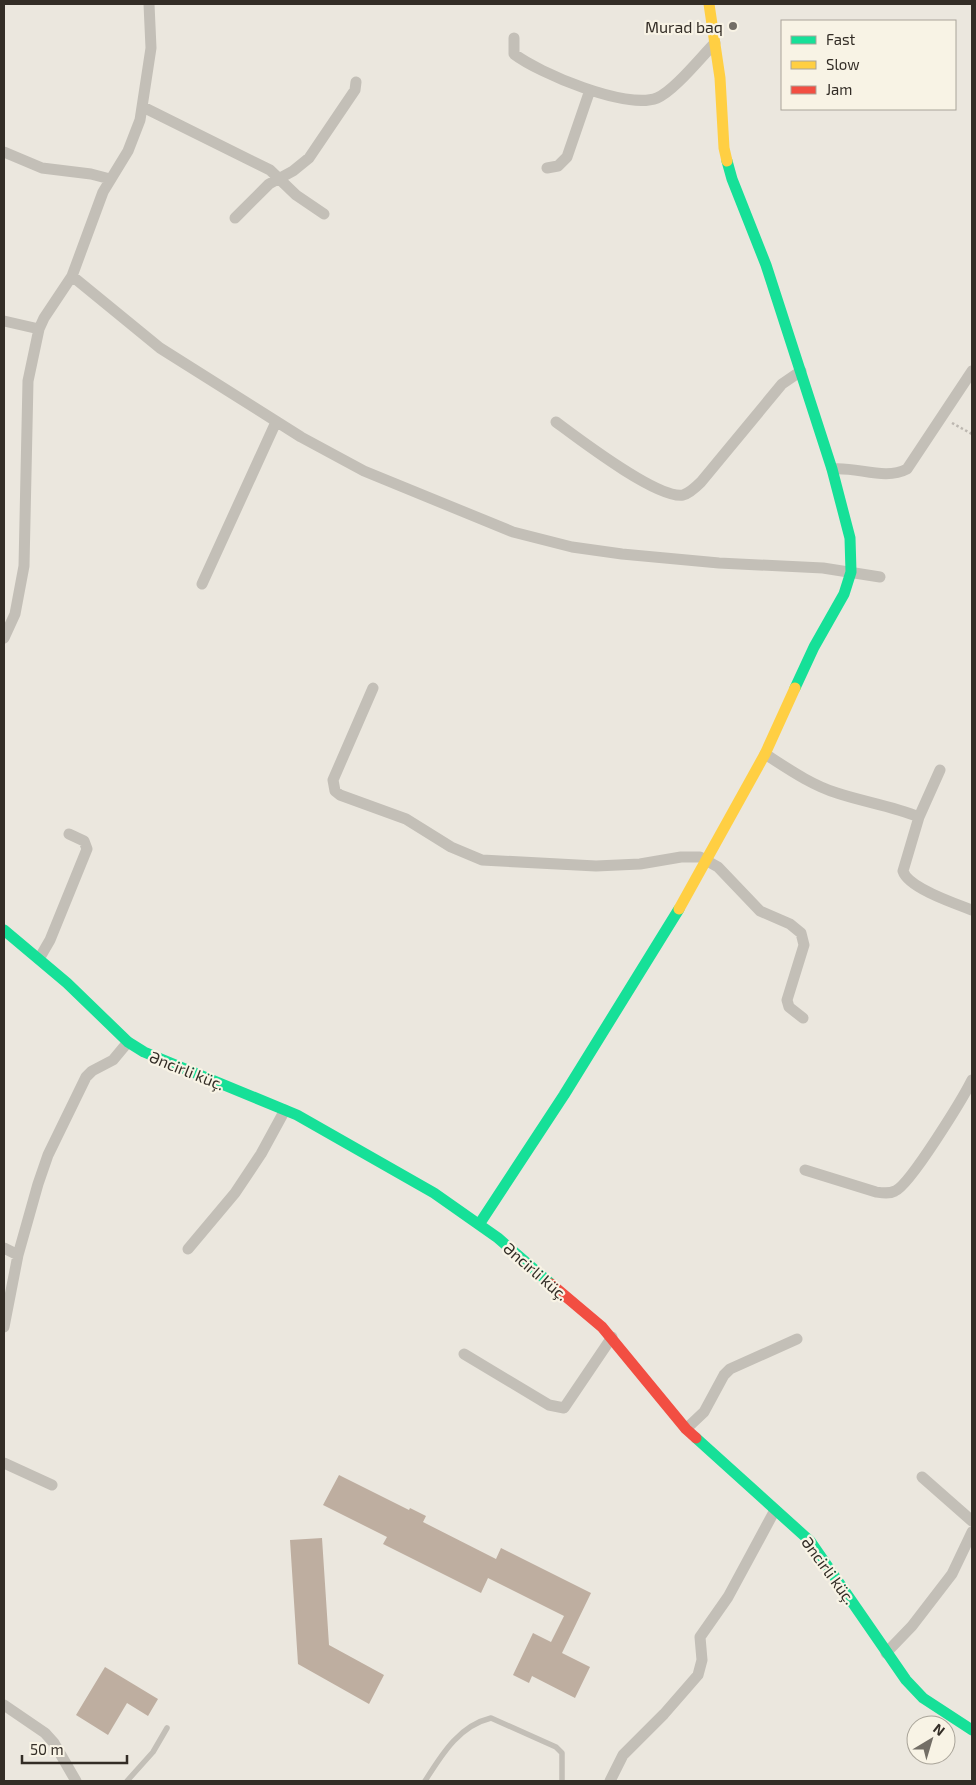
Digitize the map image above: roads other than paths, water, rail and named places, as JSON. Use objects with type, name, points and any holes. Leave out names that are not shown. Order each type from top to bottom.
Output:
[{"type":"street","points":[[4,638],[15,614],[24,566],[26,393],[39,329],[49,308],[72,276],[96,208],[110,179],[128,151],[143,107],[151,48],[149,4]]},
{"type":"street","points":[[480,1223],[592,1051],[707,860],[765,754],[814,647],[844,594],[851,572],[850,538],[832,470],[766,265],[732,179],[724,148],[715,43],[709,4]]},
{"type":"street","points":[[514,38],[514,54],[525,62],[590,90],[637,101],[656,98],[671,90],[715,43]]},
{"type":"street","points":[[235,218],[269,184],[281,178],[308,158],[355,90],[356,82]]},
{"type":"street","points":[[547,168],[558,166],[567,157],[590,90]]},
{"type":"street","points":[[143,107],[270,170],[281,178],[296,195],[324,214]]},
{"type":"street","points":[[4,152],[42,168],[91,174],[110,179]]},
{"type":"street","points":[[72,276],[160,348],[276,422],[328,453],[364,471],[476,518],[547,542],[622,554],[719,563],[823,568],[880,577]]},
{"type":"street","points":[[4,321],[39,329]]},
{"type":"street","points":[[556,422],[642,481],[665,492],[682,495],[691,492],[701,482],[782,384],[801,371]]},
{"type":"street","points":[[832,470],[853,468],[892,474],[901,473],[914,462],[972,371]]},
{"type":"street","points":[[202,584],[276,422]]},
{"type":"street","points":[[373,688],[333,780],[335,791],[340,795],[406,819],[451,847],[482,860],[596,866],[640,864],[681,857],[707,860],[726,874],[760,911],[790,924],[801,932],[804,944],[787,1000],[789,1007],[803,1018]]},
{"type":"street","points":[[765,754],[794,772],[835,793],[887,805],[919,816]]},
{"type":"street","points":[[940,770],[919,816],[903,865],[905,876],[918,886],[972,910]]},
{"type":"street","points":[[39,959],[50,940],[87,848],[84,841],[68,834]]},
{"type":"street","name":"Əncirli küç.","points":[[4,930],[39,959],[128,1042],[158,1060],[286,1110],[434,1193],[480,1223],[612,1338],[686,1429],[816,1548],[886,1653],[914,1690],[943,1713],[972,1730]]},
{"type":"street","points":[[4,1327],[18,1255],[48,1155],[86,1077],[92,1071],[107,1065],[128,1042]]},
{"type":"street","points":[[805,1170],[876,1192],[888,1193],[896,1191],[903,1186],[972,1080]]},
{"type":"street","points":[[188,1249],[236,1193],[286,1110]]},
{"type":"street","points":[[4,1248],[18,1255]]},
{"type":"street","points":[[464,1354],[549,1405],[564,1408],[612,1338]]},
{"type":"street","points":[[686,1429],[704,1412],[724,1375],[730,1369],[797,1339]]},
{"type":"street","points":[[4,1463],[52,1484]]},
{"type":"street","points":[[922,1477],[972,1521]]},
{"type":"street","points":[[610,1781],[623,1755],[698,1675],[702,1660],[700,1637],[728,1597],[775,1510]]},
{"type":"street","points":[[886,1653],[912,1626],[952,1574],[972,1532]]},
{"type":"street","points":[[4,1705],[45,1733],[54,1743],[76,1781]]},
{"type":"lane","points":[[424,1781],[448,1745],[455,1738],[483,1720],[490,1718],[556,1746],[562,1753],[562,1781]]},
{"type":"lane","points":[[127,1781],[153,1752],[167,1728]]},
{"type":"place","name":"Murad baq","points":[[733,26]]}]
